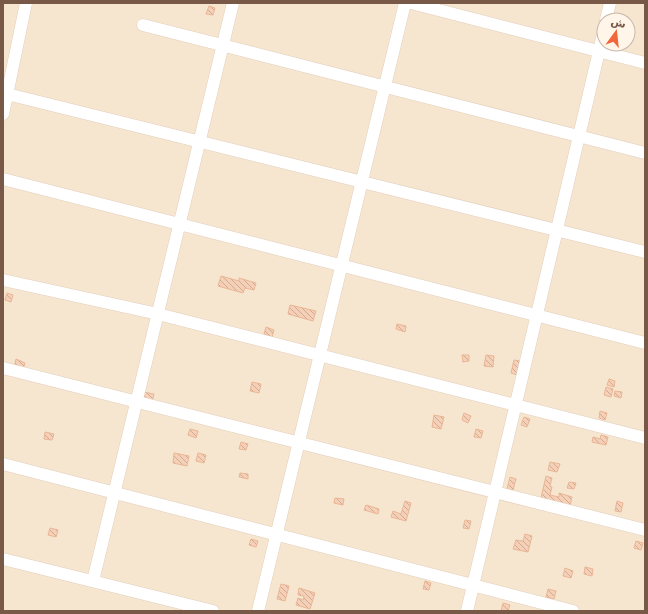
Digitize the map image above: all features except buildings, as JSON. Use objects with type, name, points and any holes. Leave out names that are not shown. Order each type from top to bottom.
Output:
[{"type":"street","points":[[3,114],[5,94],[26,3]]},
{"type":"street","points":[[93,581],[233,3]]},
{"type":"street","points":[[258,611],[406,3]]},
{"type":"street","points":[[411,3],[596,50]]},
{"type":"street","points":[[143,25],[645,153]]},
{"type":"street","points":[[467,611],[599,52]]},
{"type":"street","points":[[603,52],[645,62]]},
{"type":"street","points":[[5,94],[645,252]]},
{"type":"street","points":[[3,179],[645,343]]},
{"type":"street","points":[[3,280],[158,314],[645,438]]},
{"type":"street","points":[[3,368],[645,530]]},
{"type":"street","points":[[3,464],[573,611]]},
{"type":"street","points":[[3,559],[213,611]]},
{"type":"shaded area","points":[[3,3],[645,3],[645,611],[3,611]]}]
